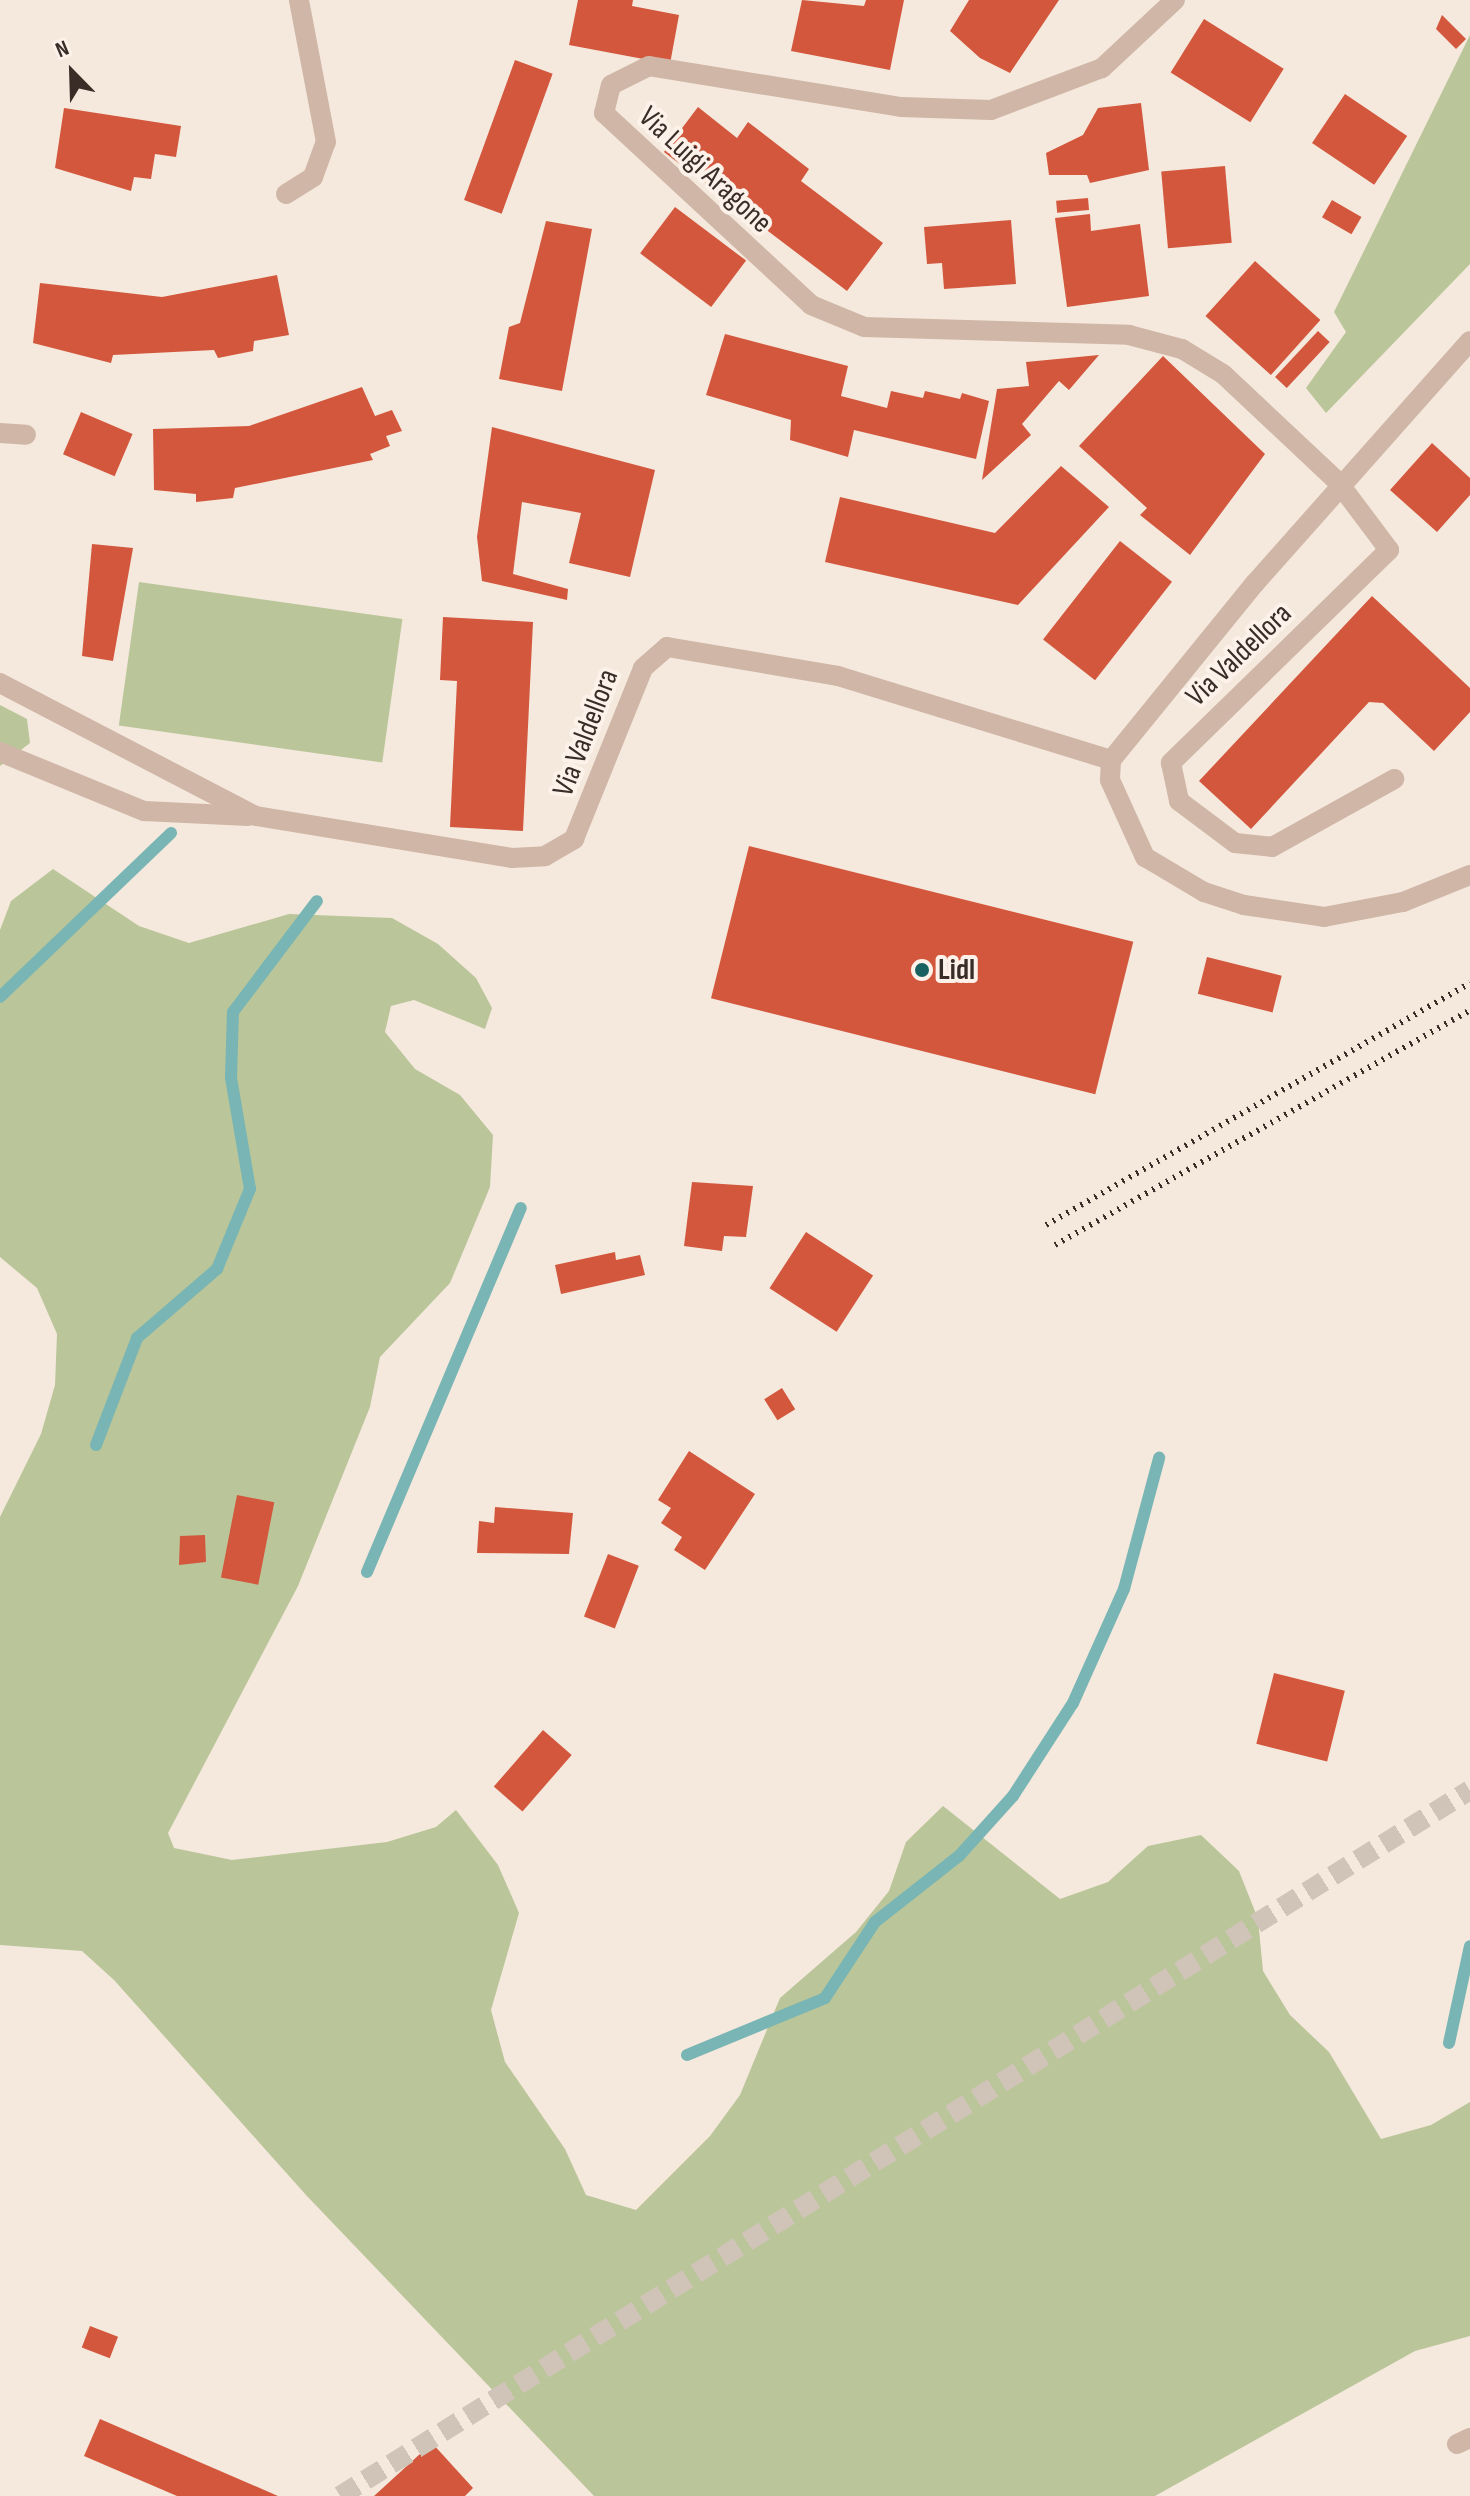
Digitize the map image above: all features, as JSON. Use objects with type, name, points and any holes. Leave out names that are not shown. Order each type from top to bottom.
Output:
[{"type":"street","points":[[286,194],[313,177],[326,142],[299,0]]},
{"type":"street","name":"Via Luigi Aragone","points":[[1175,0],[1102,68],[991,110],[901,107],[649,66],[611,85],[604,113],[811,305],[864,327],[1080,330],[1182,349],[1223,374],[1338,482]]},
{"type":"street","name":"Via Valdellora","points":[[0,752],[144,811],[256,816],[512,858],[545,856],[574,839],[643,668],[667,647],[838,676],[1111,760],[1338,482],[1470,341]]},
{"type":"street","points":[[0,433],[26,435]]},
{"type":"street","name":"Via Valdellora","points":[[1338,482],[1389,550],[1171,763],[1179,801],[1235,843],[1272,847],[1394,779]]},
{"type":"street","name":"Via Valdellora","points":[[0,683],[256,816]]},
{"type":"street","points":[[1111,760],[1119,812],[1145,857],[1204,892],[1244,905],[1324,917],[1403,902],[1470,875]]},
{"type":"green space","points":[[1470,35],[1470,264],[1326,413],[1306,388],[1346,332],[1334,312]]},
{"type":"green space","points":[[139,582],[402,619],[382,763],[119,726]]},
{"type":"green space","points":[[0,705],[27,719],[30,743],[0,766]]},
{"type":"green space","points":[[53,869],[139,926],[189,943],[289,914],[392,918],[438,944],[476,978],[492,1008],[485,1029],[414,1000],[391,1006],[385,1032],[415,1069],[460,1095],[493,1135],[490,1187],[450,1283],[380,1357],[370,1407],[298,1586],[168,1833],[174,1848],[232,1860],[387,1842],[436,1827],[456,1810],[498,1865],[519,1913],[491,2010],[505,2062],[565,2149],[586,2195],[636,2210],[710,2136],[740,2095],[780,1998],[856,1932],[889,1891],[906,1842],[943,1806],[1060,1899],[1108,1882],[1148,1846],[1201,1835],[1239,1871],[1258,1919],[1263,1971],[1290,2015],[1329,2052],[1381,2139],[1431,2125],[1470,2102],[1470,2336],[1415,2351],[1155,2496],[594,2496],[306,2195],[114,1980],[82,1951],[0,1945],[0,1517],[41,1434],[55,1385],[57,1334],[37,1288],[0,1257],[0,930],[11,901]]},
{"type":"building","points":[[578,0],[633,0],[632,6],[679,15],[670,64],[569,45]]},
{"type":"building","points":[[802,0],[864,6],[866,0],[904,0],[890,70],[791,51]]},
{"type":"building","points":[[969,0],[1059,0],[1010,73],[980,58],[950,31]]},
{"type":"building","points":[[1442,15],[1466,39],[1456,49],[1436,29]]},
{"type":"building","points":[[1204,19],[1284,69],[1250,122],[1171,72]]},
{"type":"building","points":[[515,60],[553,74],[502,214],[464,200]]},
{"type":"building","points":[[1345,94],[1407,136],[1374,185],[1312,143]]},
{"type":"building","points":[[1141,103],[1149,170],[1090,183],[1087,175],[1049,175],[1046,153],[1083,135],[1098,108]]},
{"type":"building","points":[[698,107],[737,138],[748,122],[809,169],[801,181],[883,243],[847,291],[664,152]]},
{"type":"building","points":[[64,108],[181,126],[176,157],[155,154],[151,179],[134,177],[131,191],[55,168]]},
{"type":"building","points":[[1225,166],[1232,243],[1168,248],[1161,172]]},
{"type":"building","points":[[1088,198],[1089,210],[1057,213],[1056,201]]},
{"type":"building","points":[[1332,200],[1361,217],[1351,234],[1322,217]]},
{"type":"building","points":[[675,207],[746,261],[711,307],[640,253]]},
{"type":"building","points":[[1090,214],[1091,231],[1140,224],[1149,296],[1067,307],[1055,218]]},
{"type":"building","points":[[1011,220],[1016,284],[944,289],[942,263],[927,264],[924,227]]},
{"type":"building","points":[[546,221],[592,229],[562,391],[499,379],[509,327],[520,323]]},
{"type":"building","points":[[1255,261],[1320,320],[1271,375],[1205,316]]},
{"type":"building","points":[[277,275],[289,335],[254,341],[253,351],[218,358],[214,350],[113,355],[111,363],[33,343],[40,283],[162,297]]},
{"type":"building","points":[[1318,331],[1330,342],[1287,388],[1275,377]]},
{"type":"building","points":[[725,334],[848,366],[841,396],[887,408],[891,391],[923,398],[925,391],[960,399],[962,393],[989,401],[976,459],[854,430],[848,457],[790,440],[791,420],[706,395]]},
{"type":"building","points":[[1099,355],[1069,390],[1059,381],[1022,424],[1031,435],[982,480],[997,389],[1029,386],[1026,362]]},
{"type":"building","points":[[1163,356],[1265,454],[1190,555],[1140,515],[1147,508],[1079,446]]},
{"type":"building","points":[[362,387],[375,416],[392,410],[402,431],[386,436],[390,446],[370,454],[373,460],[235,488],[233,498],[196,502],[196,494],[154,490],[153,429],[249,426]]},
{"type":"building","points":[[81,412],[133,434],[115,476],[63,454]]},
{"type":"building","points":[[492,427],[655,470],[630,577],[569,563],[581,513],[522,502],[513,574],[568,589],[567,600],[482,581],[477,537]]},
{"type":"building","points":[[1432,443],[1470,478],[1470,495],[1437,532],[1390,490]]},
{"type":"building","points":[[1061,466],[1109,507],[1018,605],[825,562],[840,497],[995,533]]},
{"type":"building","points":[[1120,541],[1172,582],[1095,680],[1043,640]]},
{"type":"building","points":[[92,544],[133,548],[113,661],[82,656]]},
{"type":"building","points":[[1372,596],[1470,688],[1470,712],[1434,751],[1383,703],[1369,702],[1251,829],[1199,781]]},
{"type":"building","points":[[443,617],[533,622],[523,831],[450,827],[457,681],[440,680]]},
{"type":"building","name":"Lidl","points":[[749,846],[1133,942],[1095,1094],[711,998]]},
{"type":"building","points":[[1207,957],[1282,976],[1273,1012],[1198,994]]},
{"type":"building","points":[[692,1182],[753,1186],[746,1237],[724,1236],[722,1251],[684,1246]]},
{"type":"building","points":[[806,1232],[873,1276],[837,1332],[770,1288]]},
{"type":"building","points":[[615,1252],[616,1260],[640,1255],[645,1275],[561,1294],[555,1265]]},
{"type":"building","points":[[782,1388],[795,1409],[777,1420],[764,1399]]},
{"type":"building","points":[[689,1451],[755,1494],[705,1570],[674,1550],[682,1537],[661,1523],[671,1508],[658,1500]]},
{"type":"building","points":[[237,1495],[274,1502],[258,1585],[221,1577]]},
{"type":"building","points":[[495,1507],[573,1513],[569,1554],[477,1553],[479,1521],[494,1523]]},
{"type":"building","points":[[205,1535],[206,1562],[179,1565],[180,1536]]},
{"type":"building","points":[[608,1554],[639,1566],[615,1628],[584,1617]]},
{"type":"building","points":[[1274,1673],[1345,1691],[1327,1761],[1256,1744]]},
{"type":"building","points":[[543,1730],[572,1755],[522,1812],[494,1787]]},
{"type":"building","points":[[90,2326],[118,2337],[110,2358],[82,2347]]},
{"type":"building","points":[[100,2419],[278,2496],[177,2496],[84,2456]]},
{"type":"building","points":[[432,2443],[473,2488],[465,2496],[374,2496]]},
{"type":"waterway","points":[[0,997],[171,833]]},
{"type":"waterway","points":[[96,1445],[137,1338],[217,1269],[250,1189],[231,1078],[233,1012],[317,901]]},
{"type":"waterway","points":[[367,1572],[521,1208]]},
{"type":"waterway","points":[[687,2055],[825,1998],[875,1922],[959,1856],[1013,1796],[1073,1703],[1124,1589],[1159,1458]]},
{"type":"waterway","points":[[1449,2043],[1470,1946]]},
{"type":"tunnel","points":[[340,2496],[1470,1790]]},
{"type":"railway","points":[[1046,1225],[1470,983]]},
{"type":"railway","points":[[1055,1245],[1470,1010]]},
{"type":"place","name":"Lidl","points":[[922,970]]}]
